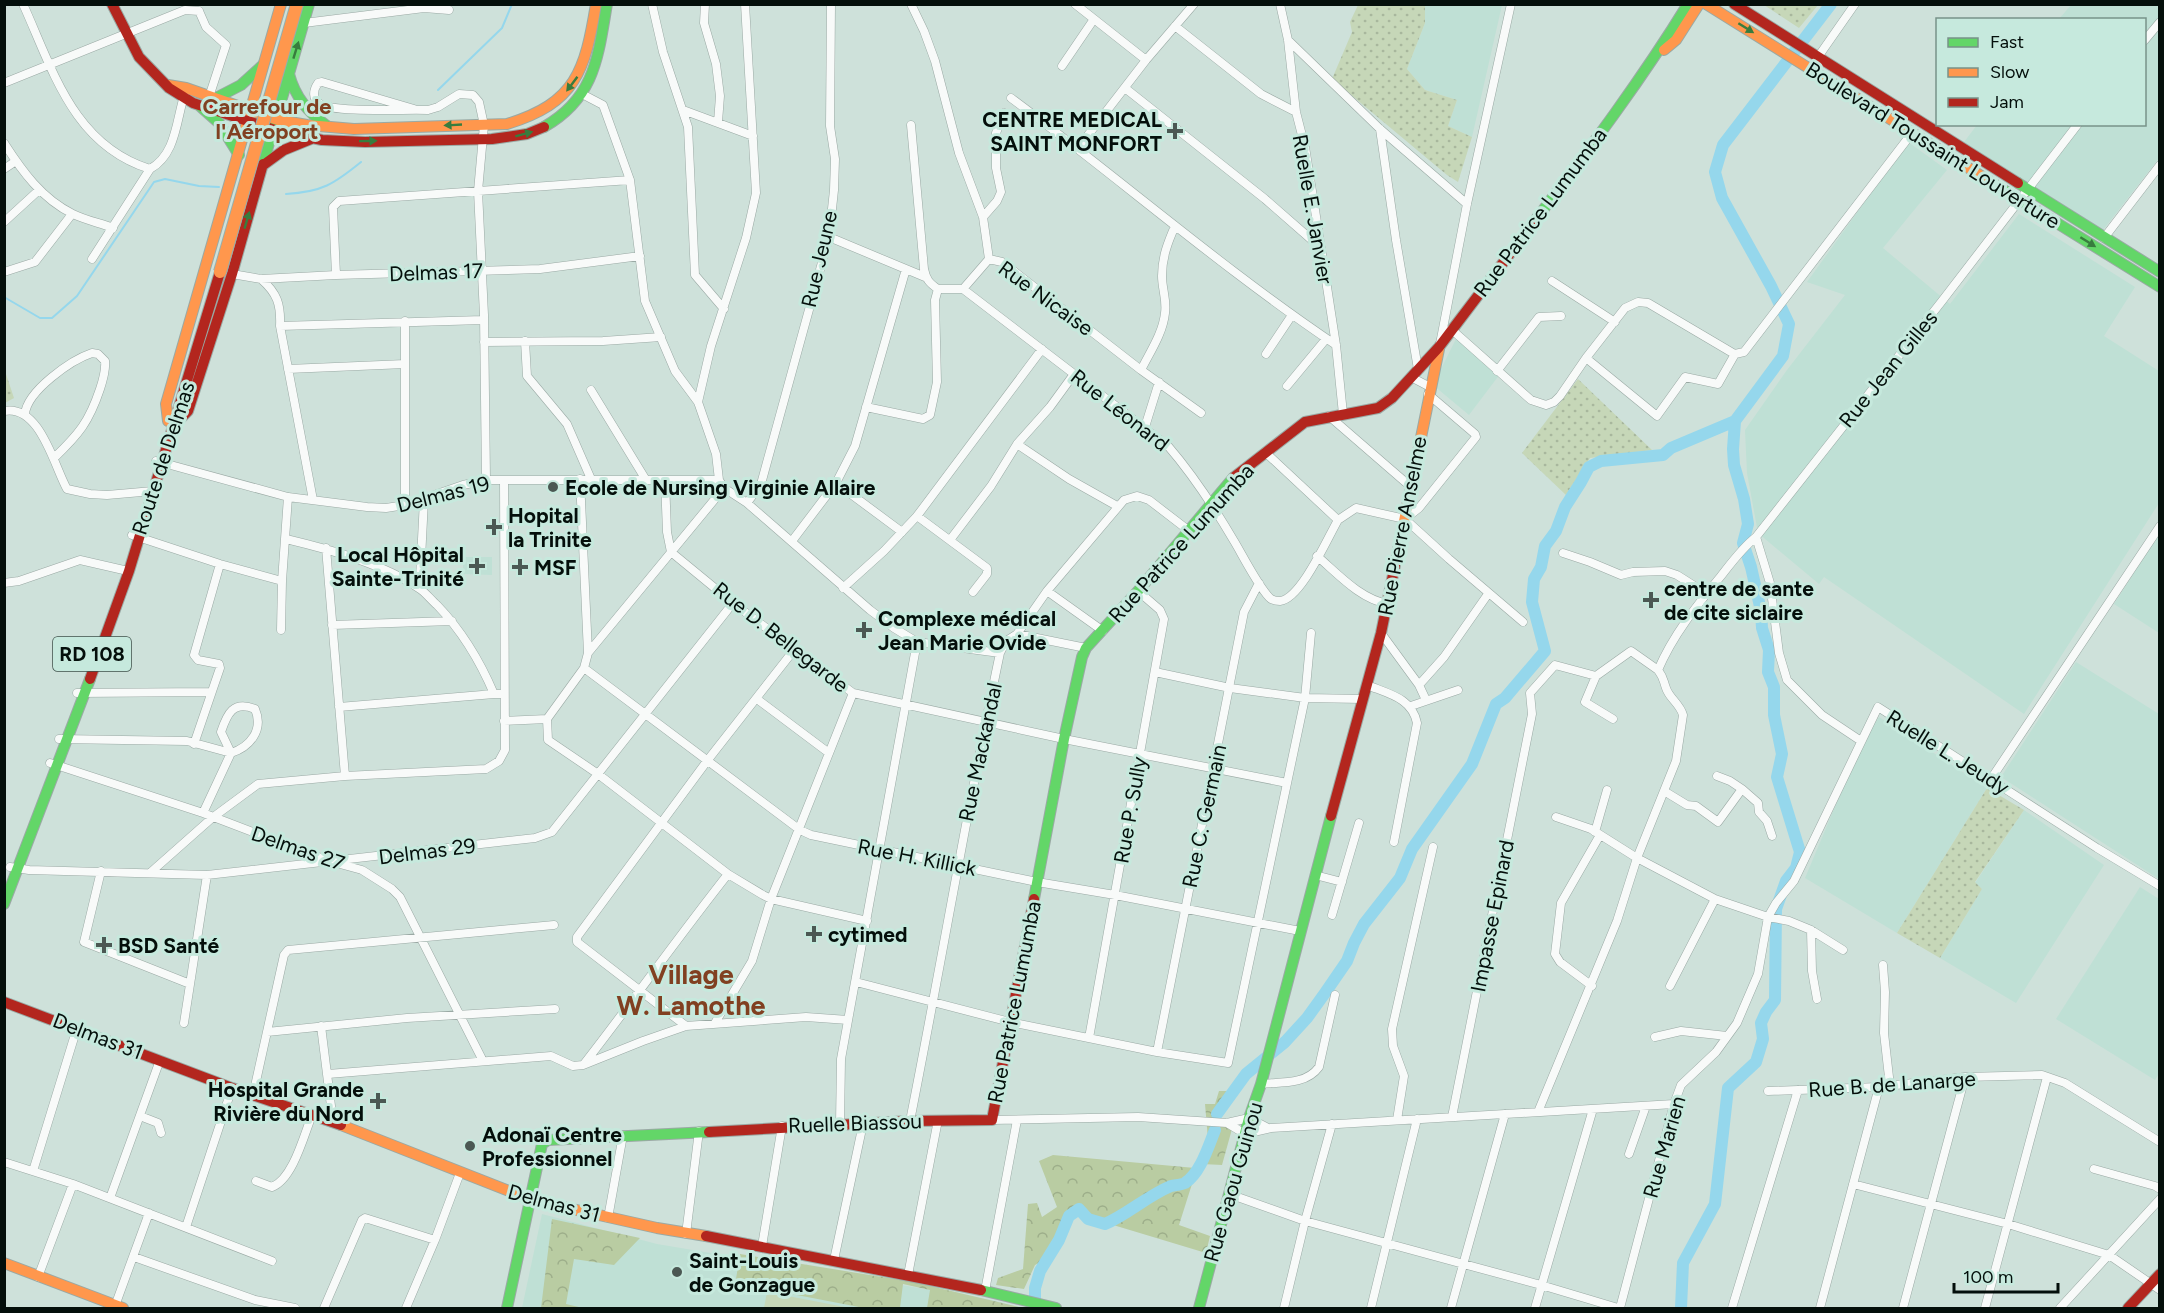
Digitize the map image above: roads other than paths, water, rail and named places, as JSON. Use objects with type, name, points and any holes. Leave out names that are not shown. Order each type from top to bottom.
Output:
[{"type":"main road","points":[[112,4],[125,33],[144,65],[167,86],[189,98],[219,123],[239,155]]},
{"type":"main road","points":[[281,4],[166,404],[172,422],[188,411],[222,272],[276,126],[309,4]]},
{"type":"main road","name":"Route de Delmas","points":[[222,272],[290,4]]},
{"type":"main road","name":"Route de Delmas","points":[[4,904],[14,868],[125,570],[222,272],[297,4]]},
{"type":"main road","points":[[276,126],[307,125],[354,129],[484,125],[507,124],[529,118],[554,104],[569,88],[584,63],[596,4]]},
{"type":"main road","points":[[212,98],[312,139],[365,142],[482,140],[521,135],[543,128],[560,119],[582,94],[598,57],[607,4]]},
{"type":"main road","name":"Rue Patrice Lumumba","points":[[992,1120],[1064,739],[1086,648],[1138,591],[1232,480],[1264,452],[1305,422],[1378,408],[1392,398],[1439,346],[1655,58],[1688,4]]},
{"type":"main road","name":"Rue Patrice Lumumba","points":[[1655,58],[1676,39],[1699,4]]},
{"type":"main road","name":"Boulevard Toussaint Louverture","points":[[1706,4],[2160,287]]},
{"type":"main road","name":"Boulevard Toussaint Louverture","points":[[1734,4],[2160,272]]},
{"type":"main road","points":[[189,98],[212,98],[238,89],[250,80],[265,62]]},
{"type":"main road","points":[[289,74],[298,98],[315,118],[327,126]]},
{"type":"main road","points":[[189,98],[249,114]]},
{"type":"main road","points":[[262,166],[284,150],[312,139]]},
{"type":"main road","name":"Rue Pierre Anselme","points":[[1263,1078],[1388,604],[1439,346]]},
{"type":"main road","name":"Route de Delmas","points":[[4,882],[14,868]]},
{"type":"main road","name":"Delmas 31","points":[[4,1002],[232,1088],[333,1122],[532,1200],[657,1231],[762,1246],[985,1291],[1056,1308]]},
{"type":"main road","name":"Rue Gaou Guinou","points":[[1199,1308],[1249,1118],[1263,1078]]},
{"type":"main road","name":"Ruelle Biassou","points":[[532,1200],[544,1142],[548,1140],[782,1126],[992,1120]]},
{"type":"main road","points":[[507,1308],[532,1200]]},
{"type":"main road","points":[[4,1263],[40,1273],[119,1307]]},
{"type":"main road","points":[[2128,1308],[2155,1287],[2160,1274]]},
{"type":"street","points":[[23,4],[60,88],[74,113],[107,147],[132,163],[150,169]]},
{"type":"street","points":[[652,4],[663,52],[688,127],[695,275],[724,309]]},
{"type":"street","points":[[705,4],[704,23],[716,64],[720,96],[718,122]]},
{"type":"street","points":[[698,402],[711,346],[746,238],[756,194],[745,4]]},
{"type":"street","name":"Rue Jeune","points":[[747,503],[761,484],[829,237],[835,159],[830,126],[831,4]]},
{"type":"street","name":"Rue Nicaise","points":[[911,4],[935,61],[959,153],[983,217],[989,259],[1002,262],[1142,370],[1201,412]]},
{"type":"street","points":[[1075,4],[1146,60]]},
{"type":"street","points":[[1078,147],[1146,60],[1194,4]]},
{"type":"street","name":"Ruelle E. Janvier","points":[[1280,4],[1288,40],[1296,112],[1305,147],[1336,345],[1343,414]]},
{"type":"street","name":"Rue Pierre Anselme","points":[[1439,346],[1467,204],[1511,4]]},
{"type":"street","points":[[1816,56],[1855,4]]},
{"type":"street","points":[[4,83],[185,10],[200,8],[206,27],[226,45],[212,98]]},
{"type":"street","points":[[304,23],[396,9],[449,10]]},
{"type":"street","points":[[1062,66],[1094,19]]},
{"type":"street","points":[[2146,40],[2160,22]]},
{"type":"street","points":[[1175,26],[1261,94],[1296,112]]},
{"type":"street","points":[[1288,40],[1380,129],[1467,204]]},
{"type":"street","points":[[414,109],[322,82],[318,83],[314,89],[314,98],[317,102],[333,108],[428,110],[465,93],[473,95],[479,102],[484,125],[478,191],[484,342],[486,480]]},
{"type":"street","points":[[1125,88],[1265,199],[1321,248]]},
{"type":"street","points":[[582,94],[603,105],[630,180],[645,301],[675,371],[698,402],[716,454],[719,480],[724,488],[747,503],[870,610],[917,642],[1000,653]]},
{"type":"street","points":[[92,259],[150,169],[162,161],[168,152],[189,98]]},
{"type":"street","points":[[1011,98],[1078,147],[1175,226],[1292,315],[1336,345]]},
{"type":"street","points":[[683,110],[753,136]]},
{"type":"street","points":[[983,217],[997,201],[1001,192],[996,168],[996,133],[1004,113]]},
{"type":"street","points":[[911,125],[925,277]]},
{"type":"street","points":[[2027,189],[2076,126]]},
{"type":"street","points":[[1380,129],[1415,373],[1429,391],[1476,437],[1419,508],[1405,519]]},
{"type":"street","points":[[1450,329],[1532,400],[1546,405],[1554,402],[1560,396],[1586,358],[1629,305],[1638,302],[1647,303],[1735,354],[1744,352],[1912,133]]},
{"type":"street","points":[[4,143],[39,190],[72,214],[113,228]]},
{"type":"street","points":[[4,169],[16,161]]},
{"type":"street","points":[[2104,238],[2160,165]]},
{"type":"street","points":[[336,275],[333,207],[336,202],[630,180]]},
{"type":"street","name":"Rue Jean Gilles","points":[[1707,594],[1741,550],[1753,539],[2020,201],[2027,189]]},
{"type":"street","points":[[4,222],[39,190]]},
{"type":"street","points":[[4,272],[35,262],[72,214]]},
{"type":"street","points":[[1142,370],[1165,316],[1167,304],[1162,277],[1165,251],[1175,226]]},
{"type":"street","points":[[829,237],[925,277],[938,289],[963,289],[989,259]]},
{"type":"street","name":"Delmas 17","points":[[222,272],[261,279],[540,269],[640,256]]},
{"type":"street","points":[[792,542],[836,483],[855,446],[906,269]]},
{"type":"street","points":[[261,279],[273,290],[278,303],[280,326],[313,500]]},
{"type":"street","points":[[1552,281],[1616,322]]},
{"type":"street","points":[[866,407],[913,418],[923,419],[930,415],[937,382],[935,300],[938,289]]},
{"type":"street","name":"Rue Léonard","points":[[963,289],[1168,446],[1211,504],[1270,598],[1277,601],[1283,600],[1296,590],[1317,556]]},
{"type":"street","points":[[1266,354],[1292,315]]},
{"type":"street","points":[[1497,371],[1539,317],[1561,316]]},
{"type":"street","points":[[280,326],[483,320]]},
{"type":"street","points":[[405,321],[405,505]]},
{"type":"street","points":[[484,342],[603,341],[661,337]]},
{"type":"street","points":[[1287,386],[1326,339]]},
{"type":"street","points":[[525,341],[527,376],[567,424],[591,479]]},
{"type":"street","points":[[843,588],[917,516],[1042,350]]},
{"type":"street","points":[[25,414],[28,401],[47,382],[77,359],[92,353],[98,354],[105,361],[102,383],[86,423],[72,442],[54,458]]},
{"type":"street","points":[[1586,358],[1657,416],[1685,376],[1718,384],[1735,354]]},
{"type":"street","points":[[288,369],[405,364]]},
{"type":"street","points":[[950,540],[991,486],[1017,444],[1050,407],[1074,374]]},
{"type":"street","points":[[1145,428],[1159,382]]},
{"type":"street","points":[[591,390],[646,480]]},
{"type":"street","points":[[4,411],[13,410],[25,414],[32,420],[54,458],[67,489],[107,495],[150,490]]},
{"type":"street","points":[[1329,416],[1410,487]]},
{"type":"street","points":[[1017,444],[1069,479],[1117,506],[1124,500],[1137,496],[1149,500],[1188,530]]},
{"type":"street","points":[[1264,452],[1338,520]]},
{"type":"street","name":"Delmas 19","points":[[159,462],[288,497],[386,508],[424,500],[463,485],[486,480],[719,480]]},
{"type":"street","points":[[151,872],[212,818],[258,784],[345,776],[486,769],[499,761],[505,750],[504,480]]},
{"type":"street","points":[[580,480],[588,653],[584,668],[547,720],[549,740],[728,874],[771,899],[867,921]]},
{"type":"street","points":[[665,480],[667,532],[671,552]]},
{"type":"street","points":[[836,483],[902,531]]},
{"type":"street","points":[[588,653],[724,488]]},
{"type":"street","points":[[282,630],[282,581],[288,497]]},
{"type":"street","points":[[421,589],[420,562],[424,500]]},
{"type":"street","name":"Rue Mackandal","points":[[910,1121],[934,1003],[957,865],[1000,653],[1006,641],[1017,634],[1047,591],[1117,506]]},
{"type":"street","points":[[1388,604],[1375,602],[1317,556],[1338,520],[1356,508],[1405,519],[1488,594],[1523,622]]},
{"type":"street","points":[[917,516],[987,568],[987,574],[973,592]]},
{"type":"street","points":[[1991,779],[2160,526]]},
{"type":"street","points":[[135,536],[220,564],[282,581]]},
{"type":"street","points":[[286,539],[326,548],[375,566],[421,589],[452,621],[480,665],[494,694]]},
{"type":"street","points":[[1753,539],[1770,583],[1779,653],[1787,680],[1822,715],[1861,741]]},
{"type":"street","points":[[326,548],[345,776]]},
{"type":"street","name":"Rue D. Bellegarde","points":[[671,552],[733,603],[854,693],[1064,739],[1287,783]]},
{"type":"street","points":[[1563,553],[1621,575],[1665,571],[1677,575],[1707,594],[1666,650],[1658,670]]},
{"type":"street","points":[[4,583],[19,581],[80,560],[125,570]]},
{"type":"street","points":[[194,744],[219,664],[198,660],[195,655],[220,564]]},
{"type":"street","name":"Rue C. Germain","points":[[1157,1052],[1244,612],[1259,582]]},
{"type":"street","points":[[1047,591],[1102,631]]},
{"type":"street","name":"Rue P. Sully","points":[[1089,1038],[1155,672],[1163,615],[1138,591]]},
{"type":"street","points":[[1419,685],[1444,657],[1488,594]]},
{"type":"street","name":"Delmas 29","points":[[14,868],[207,875],[541,837],[552,832],[733,603]]},
{"type":"street","points":[[332,625],[452,621]]},
{"type":"street","points":[[856,982],[1010,1022],[1157,1052],[1228,1063],[1305,698],[1311,633]]},
{"type":"street","points":[[1381,633],[1419,685],[1426,700]]},
{"type":"street","points":[[1017,634],[1086,648]]},
{"type":"street","points":[[840,1124],[841,1059],[917,642]]},
{"type":"street","points":[[686,1026],[640,992],[577,940],[707,761],[794,650]]},
{"type":"street","points":[[1538,1112],[1592,986],[1617,921],[1637,858],[1676,761],[1683,715],[1666,689],[1665,679],[1658,670],[1630,651],[1596,676],[1585,702],[1613,718]]},
{"type":"street","name":"Impasse Epinard","points":[[1452,1117],[1532,714],[1530,693],[1558,664],[1596,676]]},
{"type":"street","name":"Rue H. Killick","points":[[584,668],[800,830],[811,835],[1036,882],[1300,931]]},
{"type":"street","points":[[1155,672],[1230,688],[1305,698],[1363,699]]},
{"type":"street","points":[[1367,685],[1405,700],[1416,714],[1418,723],[1394,842]]},
{"type":"street","points":[[1411,706],[1458,690]]},
{"type":"street","points":[[81,693],[211,692]]},
{"type":"street","points":[[715,1023],[752,961],[771,899],[854,693]]},
{"type":"street","points":[[339,707],[504,694]]},
{"type":"street","points":[[757,699],[829,753]]},
{"type":"street","points":[[63,739],[187,741],[231,753],[247,747],[258,725],[255,709],[246,705],[237,707],[228,714],[221,732],[231,753]]},
{"type":"street","name":"Ruelle L. Jeudy","points":[[1776,903],[1794,881],[1878,707],[2160,886]]},
{"type":"street","points":[[504,721],[547,720]]},
{"type":"street","points":[[203,813],[231,753]]},
{"type":"street","name":"Delmas 27","points":[[54,764],[203,813],[329,861],[362,870],[392,889],[400,897],[483,1060]]},
{"type":"street","points":[[1717,776],[1742,789],[1758,803],[1759,812],[1767,821],[1772,836]]},
{"type":"street","points":[[1592,986],[1560,962],[1555,954],[1562,903],[1597,834],[1607,789]]},
{"type":"street","points":[[1664,791],[1687,805],[1696,806],[1698,810],[1718,822],[1742,789]]},
{"type":"street","points":[[1556,817],[1591,829],[1637,858],[1715,898],[1811,930],[1843,951]]},
{"type":"street","points":[[1332,915],[1359,823]]},
{"type":"street","points":[[1397,1120],[1404,1076],[1393,1046],[1392,1029],[1433,847]]},
{"type":"street","points":[[101,872],[84,942],[190,984]]},
{"type":"street","points":[[583,1065],[728,874]]},
{"type":"street","points":[[184,1023],[207,875]]},
{"type":"street","points":[[1315,875],[1342,882]]},
{"type":"street","points":[[1670,986],[1715,898]]},
{"type":"street","name":"Rue Marien","points":[[1619,1308],[1681,1085],[1716,1052],[1737,1023],[1758,974],[1768,917],[1776,903]]},
{"type":"street","points":[[253,1095],[285,952],[288,950],[554,925]]},
{"type":"street","points":[[1811,930],[1812,971],[1816,999]]},
{"type":"street","points":[[1883,964],[1884,1033],[1890,1086]]},
{"type":"street","name":"Rue Gaou Guinou","points":[[1263,1078],[1305,1079],[1315,1073],[1319,1067],[1335,995]]},
{"type":"street","points":[[267,1032],[555,1008]]},
{"type":"street","points":[[328,1074],[551,1056],[573,1066],[583,1065],[686,1026],[806,1017],[848,1020]]},
{"type":"street","points":[[321,1026],[333,1122]]},
{"type":"street","points":[[33,1171],[77,1028]]},
{"type":"street","points":[[1655,1037],[1681,1031],[1727,1036]]},
{"type":"street","points":[[110,1198],[160,1060]]},
{"type":"street","name":"Rue B. de Lanarge","points":[[1732,1308],[1798,1090],[1879,1087],[1965,1077],[2042,1075],[2065,1083],[2160,1142]]},
{"type":"street","points":[[1903,1308],[1965,1077]]},
{"type":"street","points":[[1985,1308],[2047,1077]]},
{"type":"street","points":[[1820,1308],[1879,1087]]},
{"type":"street","points":[[186,1227],[232,1088]]},
{"type":"street","points":[[1768,1091],[1798,1090]]},
{"type":"street","points":[[1227,1123],[1245,1134],[1268,1128],[1674,1104]]},
{"type":"street","points":[[1629,1154],[1646,1106]]},
{"type":"street","points":[[1535,1308],[1593,1109]]},
{"type":"street","points":[[1451,1308],[1505,1114]]},
{"type":"street","points":[[256,1181],[272,1187],[280,1184],[295,1158],[312,1115]]},
{"type":"street","points":[[140,1116],[159,1123],[161,1133]]},
{"type":"street","name":"Ruelle Biassou","points":[[992,1120],[1138,1117],[1227,1123]]},
{"type":"street","points":[[1227,1123],[1249,1118],[1268,1128]]},
{"type":"street","points":[[1371,1308],[1417,1119]]},
{"type":"street","points":[[908,1275],[938,1120]]},
{"type":"street","points":[[985,1291],[1017,1120]]},
{"type":"street","points":[[834,1260],[863,1124]]},
{"type":"street","points":[[1284,1308],[1332,1124]]},
{"type":"street","points":[[762,1246],[782,1126]]},
{"type":"street","points":[[686,1234],[699,1131]]},
{"type":"street","points":[[608,1218],[623,1134]]},
{"type":"street","points":[[4,1162],[73,1184],[272,1262]]},
{"type":"street","points":[[2094,1169],[2160,1189]]},
{"type":"street","points":[[406,1308],[460,1173]]},
{"type":"street","points":[[40,1273],[73,1184]]},
{"type":"street","points":[[1853,1184],[2008,1224],[2109,1255],[2155,1287]]},
{"type":"street","points":[[1229,1194],[1305,1221],[1619,1308]]},
{"type":"street","points":[[2060,1308],[2160,1199]]},
{"type":"street","points":[[119,1307],[149,1213]]},
{"type":"street","points":[[324,1308],[365,1218],[435,1240]]},
{"type":"street","points":[[134,1257],[255,1300],[295,1308]]},
{"type":"waterway","points":[[438,90],[502,28],[512,4]]},
{"type":"waterway","points":[[1681,1308],[1683,1263],[1715,1204],[1728,1088],[1756,1062],[1763,1039],[1761,1023],[1775,1000],[1776,909],[1786,881],[1796,868],[1800,852],[1777,777],[1782,754],[1774,715],[1774,687],[1768,672],[1769,650],[1762,628],[1761,611],[1743,543],[1748,524],[1744,499],[1734,465],[1733,449],[1735,421],[1783,356],[1789,324],[1771,286],[1722,198],[1715,172],[1723,145],[1831,4]]},
{"type":"waterway","points":[[286,194],[327,186],[361,162]]},
{"type":"waterway","points":[[4,297],[40,318],[52,318],[77,296],[154,182],[165,179],[199,186],[219,187]]},
{"type":"waterway","points":[[1217,1114],[1246,1074],[1285,1042],[1307,1018],[1325,993],[1347,961],[1364,924],[1400,878],[1412,849],[1472,764],[1496,704],[1505,698],[1545,651],[1532,602],[1534,579],[1541,567],[1545,546],[1556,531],[1565,507],[1589,467],[1601,461],[1663,455],[1671,448],[1735,421]]},
{"type":"waterway","points":[[1035,1308],[1035,1288],[1040,1271],[1059,1240],[1069,1216],[1079,1209],[1088,1219],[1105,1224],[1162,1190],[1185,1183],[1200,1166],[1215,1130]]},
{"type":"place","name":"CENTRE MEDICAL SAINT MONFORT","points":[[1175,131]]},
{"type":"place","name":"Ecole de Nursing Virginie Allaire","points":[[553,487]]},
{"type":"place","name":"Hopital la Trinite","points":[[494,527]]},
{"type":"place","name":"Local Hôpital Sainte-Trinité","points":[[477,566]]},
{"type":"place","name":"MSF","points":[[520,567]]},
{"type":"place","name":"centre de sante de cite siclaire","points":[[1651,600]]},
{"type":"place","name":"Complexe médical Jean Marie Ovide","points":[[864,630]]},
{"type":"place","name":"cytimed","points":[[814,934]]},
{"type":"place","name":"BSD Santé","points":[[104,945]]},
{"type":"place","name":"Hospital Grande Rivière du Nord","points":[[378,1101]]},
{"type":"place","name":"Adonaï Centre Professionnel","points":[[470,1146]]},
{"type":"place","name":"Saint-Louis de Gonzague","points":[[677,1272]]},
{"type":"district","name":"Carrefour de l'Aéroport","points":[[267,118]]},
{"type":"district","name":"Village W. Lamothe","points":[[691,990]]}]
